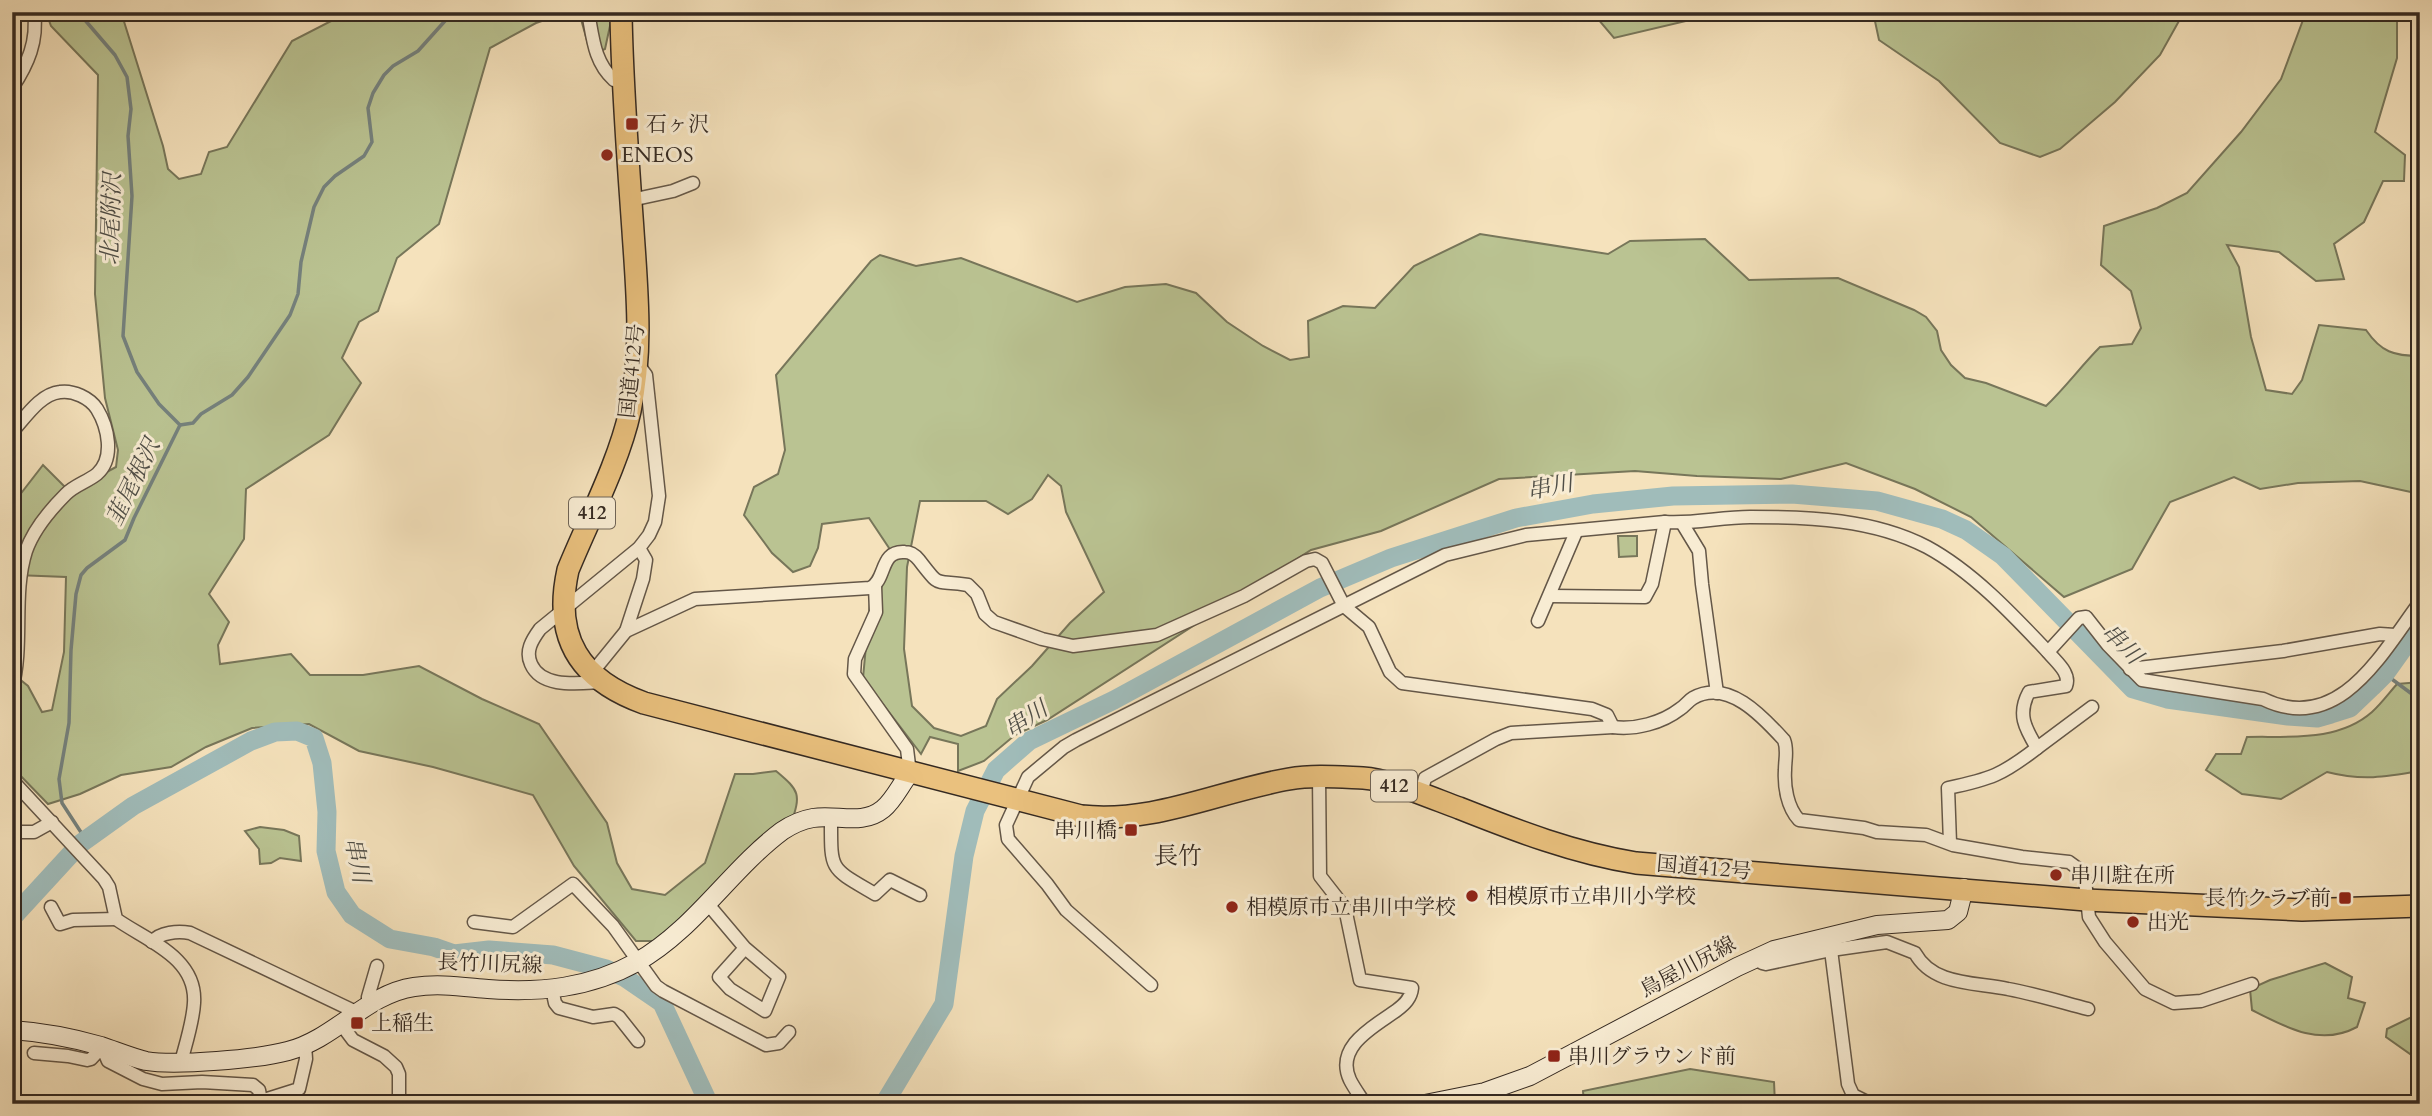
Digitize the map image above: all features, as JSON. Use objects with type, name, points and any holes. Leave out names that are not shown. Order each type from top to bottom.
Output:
[{"type":"highway","name":"国道412号","points":[[621,12],[622,80],[638,312],[637,363],[623,439],[568,570],[563,593],[563,611],[569,638],[578,659],[596,678],[619,694],[644,703],[1081,816],[1127,817],[1158,813],[1288,779],[1319,776],[1368,778],[1421,794],[1540,839],[1592,855],[1636,863],[1716,861],[2086,900],[2302,910],[2420,906]]},
{"type":"main road","name":"長竹川尻線","points":[[12,1030],[102,1047],[153,1062],[267,1056],[305,1045],[390,994],[414,986],[520,990],[558,988],[593,981],[637,962],[671,938],[782,831],[809,819],[856,819],[878,813],[889,803],[910,773]]},
{"type":"main road","name":"鳥屋川尻線","points":[[1425,1104],[1485,1092],[1530,1076],[1757,957],[1793,945],[1877,925],[1948,920],[1958,912],[1965,888]]},
{"type":"street","points":[[12,88],[30,54],[34,38],[34,12]]},
{"type":"street","points":[[588,12],[597,60],[614,80],[622,80]]},
{"type":"street","points":[[631,200],[673,191],[693,183]]},
{"type":"street","points":[[637,363],[646,375],[659,495],[655,522],[639,548],[540,629],[533,638],[529,659],[534,670],[545,679],[556,681],[596,678],[626,631],[643,579],[646,560],[639,548]]},
{"type":"street","points":[[12,432],[50,394],[68,391],[87,399],[96,408],[109,452],[100,472],[66,494],[32,537],[26,552],[20,589],[17,661],[12,689]]},
{"type":"street","points":[[1152,985],[1066,911],[1048,884],[1008,839],[1006,825],[1012,798],[1028,777],[1063,747],[1343,603],[1445,555],[1526,535],[1746,517],[1843,521],[1900,536],[1927,547],[2000,602],[2050,650],[2067,675],[2066,686],[2029,692],[2022,704],[2024,727],[2037,748]]},
{"type":"street","points":[[1550,596],[1645,597],[1652,584],[1665,523]]},
{"type":"street","points":[[1682,523],[1699,551],[1717,693]]},
{"type":"street","points":[[1538,621],[1576,532]]},
{"type":"street","points":[[626,631],[695,599],[856,590],[875,586],[880,580],[886,561],[892,554],[899,552],[912,554],[936,582],[968,585],[977,594],[985,614],[994,622],[1042,639],[1073,646],[1157,635],[1244,596],[1306,561],[1315,559],[1322,563],[1343,603],[1369,627],[1390,671],[1402,683],[1592,709],[1607,715],[1613,727]]},
{"type":"street","points":[[875,586],[876,612],[855,659],[854,674],[906,749],[910,773]]},
{"type":"street","points":[[2050,650],[2079,618],[2086,617],[2142,680],[2263,699],[2279,707],[2314,707],[2336,698],[2357,683],[2420,602]]},
{"type":"street","points":[[2130,669],[2396,635]]},
{"type":"street","points":[[1421,794],[1425,778],[1496,738],[1511,733],[1625,728],[1653,723],[1680,709],[1695,697],[1717,693],[1735,697],[1756,712],[1787,745],[1787,790],[1792,811],[1798,820],[1877,832],[1926,835],[1950,843],[2022,857],[2069,862],[2081,870],[2085,880],[2089,917],[2105,942],[2145,989],[2174,1003],[2202,1002],[2252,984]]},
{"type":"street","points":[[1950,843],[1948,788],[1997,775],[2092,707]]},
{"type":"street","points":[[1319,776],[1321,876],[1345,908],[1360,980],[1412,988],[1412,994],[1402,1007],[1360,1037],[1349,1052],[1347,1068],[1350,1080],[1365,1104]]},
{"type":"street","points":[[12,780],[91,864],[109,887],[116,919]]},
{"type":"street","points":[[831,818],[831,854],[835,868],[840,873],[875,894],[890,880],[920,895]]},
{"type":"street","points":[[12,832],[34,832],[52,822]]},
{"type":"street","points":[[474,922],[513,927],[573,884],[613,926],[637,962],[663,991],[766,1045],[779,1043],[789,1032]]},
{"type":"street","points":[[707,903],[745,948],[779,977],[765,1010],[730,989],[719,977],[745,948]]},
{"type":"street","points":[[51,907],[60,924],[73,920],[116,919],[176,958],[191,982],[194,1002],[181,1062]]},
{"type":"street","points":[[152,942],[156,937],[175,932],[190,933],[363,1009],[377,966]]},
{"type":"street","points":[[1757,957],[1762,964],[1766,964],[1831,950],[1887,942],[1915,953],[1930,971],[1968,985],[2006,988],[2088,1009]]},
{"type":"street","points":[[1831,950],[1848,1084],[1853,1095],[1871,1104]]},
{"type":"street","points":[[558,988],[555,1003],[559,1008],[593,1017],[614,1014],[638,1041]]},
{"type":"street","points":[[341,1024],[353,1040],[384,1056],[396,1067],[399,1074],[399,1104]]},
{"type":"street","points":[[34,1053],[87,1060],[102,1047],[108,1061],[143,1079],[162,1084],[202,1082],[253,1085],[258,1090],[259,1102],[299,1088],[306,1059],[305,1045]]},
{"type":"green space","points":[[46,12],[121,12],[168,169],[179,179],[201,174],[209,152],[227,147],[292,41],[333,20],[359,17],[364,12],[568,12],[536,23],[490,48],[439,224],[397,258],[378,311],[359,322],[342,358],[361,383],[329,435],[246,489],[244,539],[209,594],[229,622],[218,645],[220,664],[291,654],[310,675],[363,675],[419,666],[482,699],[539,724],[607,823],[617,863],[632,889],[665,895],[705,863],[735,774],[776,771],[796,794],[791,824],[659,941],[636,941],[574,866],[533,795],[433,767],[359,751],[309,724],[252,728],[206,747],[171,767],[121,775],[80,794],[48,804],[12,767],[12,673],[28,686],[42,712],[52,710],[64,652],[66,577],[16,575],[12,627],[12,505],[43,465],[70,492],[116,467],[118,450],[105,398],[95,294],[98,75],[51,26]]},
{"type":"green space","points":[[579,12],[613,12],[605,49],[591,55]]},
{"type":"green space","points":[[1592,12],[1724,12],[1614,38]]},
{"type":"green space","points":[[1873,12],[2184,12],[2160,55],[2115,102],[2060,149],[2040,157],[2000,143],[1939,81],[1879,40]]},
{"type":"green space","points":[[2306,12],[2397,12],[2397,58],[2375,132],[2405,155],[2404,181],[2383,181],[2364,222],[2334,244],[2344,279],[2316,281],[2279,252],[2227,245],[2239,267],[2251,337],[2266,390],[2292,394],[2302,380],[2319,325],[2366,330],[2377,343],[2389,351],[2420,356],[2420,494],[2360,481],[2298,483],[2260,489],[2234,477],[2170,502],[2132,569],[2064,597],[1971,517],[1915,489],[1846,463],[1781,479],[1635,471],[1499,479],[1381,531],[1311,550],[1047,720],[1015,735],[984,761],[958,771],[958,744],[930,737],[921,754],[863,678],[870,603],[881,583],[889,548],[869,518],[822,524],[818,548],[810,566],[793,572],[772,553],[744,515],[754,487],[778,474],[785,450],[776,375],[871,261],[880,255],[916,266],[961,258],[1077,302],[1125,287],[1166,284],[1196,293],[1227,322],[1290,360],[1309,357],[1308,321],[1343,306],[1375,308],[1414,266],[1480,234],[1608,254],[1630,241],[1705,239],[1749,280],[1838,278],[1914,310],[1926,317],[1937,331],[1941,350],[1951,365],[1965,378],[1986,383],[2046,406],[2100,347],[2132,344],[2141,328],[2131,291],[2101,265],[2104,226],[2157,208],[2187,193],[2241,132],[2281,79]],"holes":[[[1048,475],[1061,486],[1066,512],[1104,592],[1070,623],[1032,666],[997,699],[986,726],[961,736],[934,728],[912,706],[904,649],[907,567],[920,501],[986,501],[1008,514],[1032,499]]]},
{"type":"green space","points":[[1618,536],[1637,536],[1637,556],[1619,557]]},
{"type":"green space","points":[[2420,682],[2420,771],[2374,777],[2327,772],[2281,799],[2242,794],[2206,770],[2216,754],[2241,754],[2247,737],[2296,737],[2329,733],[2359,722],[2382,702],[2397,684]]},
{"type":"green space","points":[[260,827],[284,830],[299,836],[301,861],[280,858],[271,863],[260,864],[259,849],[245,831]]},
{"type":"green space","points":[[2325,963],[2352,977],[2348,998],[2365,1003],[2357,1027],[2343,1033],[2316,1035],[2277,1023],[2252,1010],[2250,989]]},
{"type":"green space","points":[[2420,1013],[2420,1061],[2386,1037],[2387,1029]]},
{"type":"green space","points":[[1690,1069],[1774,1082],[1775,1104],[1584,1104],[1583,1091]]},
{"type":"waterway","name":"北尾附沢","points":[[78,12],[115,55],[127,77],[131,109],[128,136],[132,196],[123,336],[137,372],[159,404],[180,425]]},
{"type":"waterway","name":"韮尾根沢","points":[[180,425],[193,423],[201,414],[232,395],[248,377],[290,315],[298,294],[301,262],[314,207],[324,187],[364,156],[372,142],[368,108],[373,93],[384,75],[393,66],[418,51],[453,12]]},
{"type":"waterway","name":"韮尾根沢","points":[[86,840],[62,803],[59,779],[69,723],[76,594],[81,575],[87,568],[125,540],[180,425]]},
{"type":"waterway","name":"串川","points":[[884,1104],[944,1004],[964,856],[975,811],[996,770],[1029,741],[1114,700],[1320,588],[1391,558],[1516,518],[1593,504],[1673,496],[1792,494],[1877,501],[1942,519],[1966,530],[2003,556],[2133,689],[2167,699],[2288,716],[2317,718],[2350,708],[2385,674],[2420,625]]},
{"type":"waterway","points":[[2385,674],[2420,700]]},
{"type":"waterway","name":"串川","points":[[12,918],[80,844],[133,806],[251,741],[275,732],[297,731],[314,738],[322,763],[327,812],[326,851],[336,892],[352,915],[390,939],[434,947],[454,954],[489,950],[553,955],[606,969],[624,977],[662,1003],[709,1104]]},
{"type":"place","name":"石ヶ沢","points":[[632,124]]},
{"type":"place","name":"ENEOS","points":[[607,155]]},
{"type":"place","name":"串川橋","points":[[1131,830]]},
{"type":"place","name":"串川駐在所","points":[[2056,875]]},
{"type":"place","name":"相模原市立串川小学校","points":[[1472,896]]},
{"type":"place","name":"長竹クラブ前","points":[[2345,898]]},
{"type":"place","name":"相模原市立串川中学校","points":[[1232,907]]},
{"type":"place","name":"出光","points":[[2133,922]]},
{"type":"place","name":"上稲生","points":[[357,1023]]},
{"type":"place","name":"串川グラウンド前","points":[[1554,1056]]},
{"type":"district","name":"長竹","points":[[1178,856]]}]
